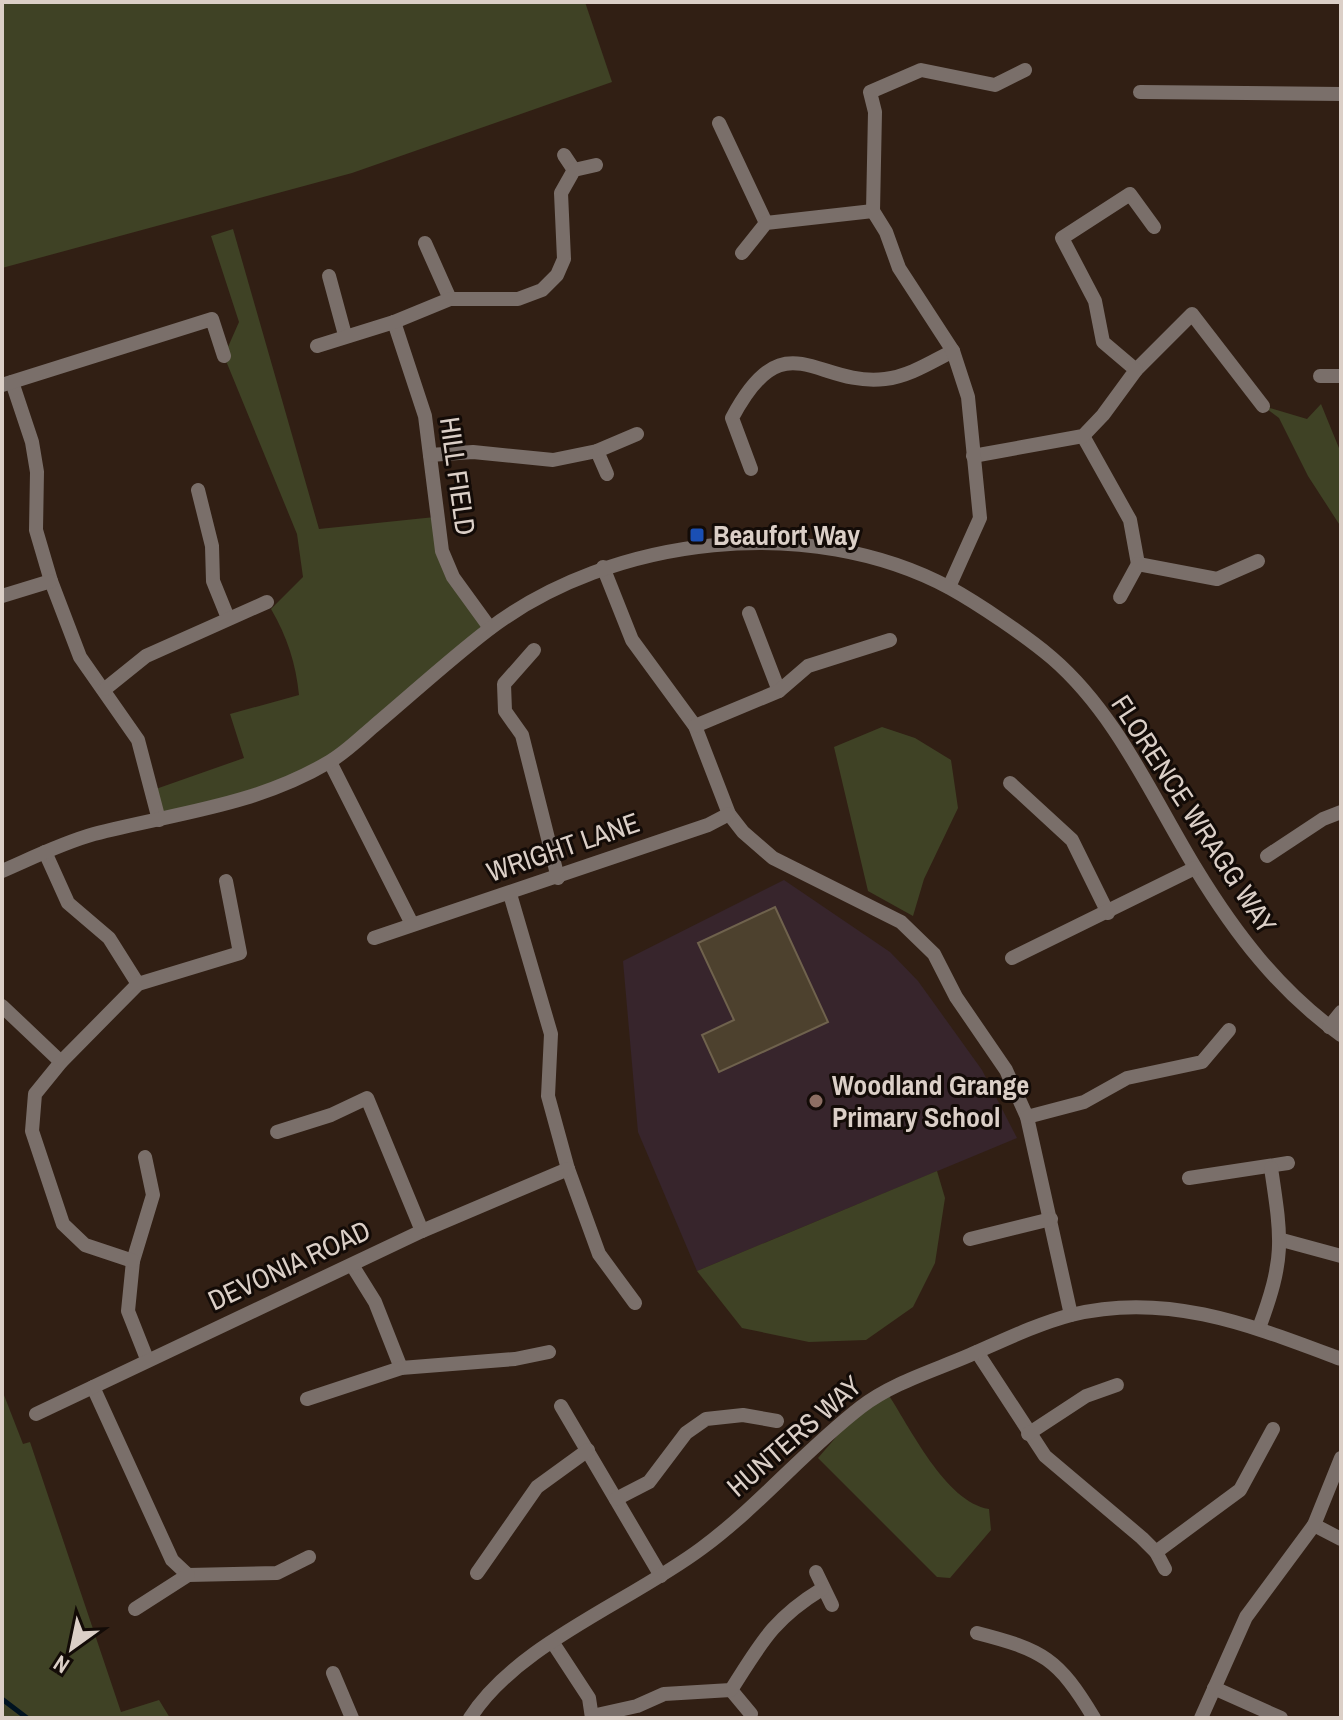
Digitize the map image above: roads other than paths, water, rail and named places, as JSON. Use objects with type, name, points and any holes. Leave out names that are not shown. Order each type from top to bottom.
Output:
[{"type":"street","points":[[949,587],[980,518],[968,397],[953,351],[899,268],[886,232],[873,211],[875,112],[870,92],[921,70],[995,85],[1025,70]]},
{"type":"street","points":[[1140,92],[1341,94]]},
{"type":"street","points":[[719,123],[766,223]]},
{"type":"street","points":[[564,155],[574,170]]},
{"type":"street","points":[[317,346],[394,322],[450,299],[518,299],[542,290],[557,275],[564,259],[561,193],[574,170],[596,165]]},
{"type":"street","points":[[1136,370],[1103,342],[1095,301],[1062,238],[1130,194],[1154,227]]},
{"type":"street","points":[[742,253],[766,223],[873,211]]},
{"type":"street","points":[[425,243],[450,299]]},
{"type":"street","points":[[329,276],[345,335]]},
{"type":"street","points":[[973,456],[1083,436],[1103,415],[1136,370],[1192,314],[1263,406]]},
{"type":"street","points":[[159,820],[138,740],[80,657],[51,581],[36,530],[37,472],[32,442],[7,384],[75,359],[212,319],[224,356]]},
{"type":"street","name":"HILL FIELD","points":[[394,322],[425,416],[442,551],[453,577],[490,628]]},
{"type":"street","points":[[751,469],[727,416],[752,386],[769,372],[789,363],[805,362],[852,376],[884,379],[906,375],[953,351]]},
{"type":"street","points":[[1320,376],[1341,376]]},
{"type":"street","points":[[430,455],[473,452],[553,460],[597,451],[637,434]]},
{"type":"street","points":[[1083,436],[1130,520],[1138,564],[1120,597]]},
{"type":"street","points":[[597,451],[607,474]]},
{"type":"street","points":[[198,490],[212,546],[213,581],[228,618]]},
{"type":"street","name":"FLORENCE WRAGG WAY","points":[[2,871],[90,835],[261,797],[330,762],[490,628],[547,592],[603,567],[673,550],[720,543],[793,544],[881,561],[949,587],[1052,659],[1099,710],[1138,767],[1195,868],[1250,951],[1335,1031]]},
{"type":"street","points":[[1138,564],[1217,579],[1258,561]]},
{"type":"street","points":[[603,567],[632,640],[695,726],[729,814],[743,832],[773,858],[901,922],[934,954],[956,997],[1006,1070],[1027,1117],[1071,1315]]},
{"type":"street","points":[[2,596],[51,581]]},
{"type":"street","points":[[105,689],[146,656],[267,602]]},
{"type":"street","points":[[749,613],[779,691]]},
{"type":"street","points":[[695,726],[779,691],[808,666],[890,640]]},
{"type":"street","points":[[534,650],[504,684],[505,711],[522,735],[558,878]]},
{"type":"street","points":[[330,762],[412,924]]},
{"type":"street","points":[[1010,783],[1072,840],[1108,913]]},
{"type":"street","points":[[1267,856],[1323,819],[1341,812]]},
{"type":"street","name":"WRIGHT LANE","points":[[374,938],[558,878],[708,825],[729,814]]},
{"type":"street","points":[[45,852],[68,903],[109,938],[138,984]]},
{"type":"street","points":[[1012,958],[1195,868]]},
{"type":"street","points":[[133,1261],[85,1245],[63,1224],[32,1131],[35,1094],[61,1062],[138,984],[240,953],[226,881]]},
{"type":"street","points":[[510,894],[551,1034],[548,1096],[568,1169],[599,1254],[635,1303]]},
{"type":"street","points":[[2,1006],[61,1062]]},
{"type":"street","points":[[1335,1031],[1341,1012]]},
{"type":"street","points":[[1027,1117],[1084,1102],[1127,1078],[1202,1062],[1229,1030]]},
{"type":"street","points":[[277,1132],[331,1115],[367,1098],[422,1231]]},
{"type":"street","points":[[145,1157],[153,1195],[133,1261],[128,1311],[147,1359]]},
{"type":"street","points":[[1189,1178],[1288,1163]]},
{"type":"street","points":[[1259,1328],[1277,1278],[1282,1240],[1271,1168]]},
{"type":"street","name":"DEVONIA ROAD","points":[[36,1414],[422,1231],[568,1169]]},
{"type":"street","points":[[970,1239],[1051,1219]]},
{"type":"street","points":[[1282,1240],[1341,1256]]},
{"type":"street","points":[[352,1265],[375,1302],[401,1368]]},
{"type":"street","name":"HUNTERS WAY","points":[[470,1718],[502,1676],[661,1576],[751,1508],[809,1449],[863,1406],[886,1391],[977,1352],[1071,1315],[1145,1306],[1208,1313],[1259,1328],[1341,1359]]},
{"type":"street","points":[[307,1399],[401,1368],[515,1359],[549,1352]]},
{"type":"street","points":[[977,1352],[1045,1456],[1156,1552],[1165,1569]]},
{"type":"street","points":[[1028,1434],[1086,1396],[1117,1385]]},
{"type":"street","points":[[93,1387],[172,1560],[188,1575]]},
{"type":"street","points":[[561,1406],[661,1576]]},
{"type":"street","points":[[616,1499],[649,1482],[686,1433],[706,1419],[743,1415],[777,1421]]},
{"type":"street","points":[[1156,1552],[1240,1490],[1273,1429]]},
{"type":"street","points":[[477,1573],[537,1487],[588,1450]]},
{"type":"street","points":[[1201,1718],[1246,1617],[1314,1525],[1341,1458]]},
{"type":"street","points":[[1314,1525],[1341,1539]]},
{"type":"street","points":[[135,1609],[188,1575],[277,1573],[309,1557]]},
{"type":"street","points":[[816,1572],[832,1605]]},
{"type":"street","points":[[731,1690],[771,1627],[789,1609],[822,1589]]},
{"type":"street","points":[[977,1633],[1027,1646],[1061,1669],[1092,1717]]},
{"type":"street","points":[[553,1643],[589,1698],[592,1717],[637,1706],[664,1694],[731,1690]]},
{"type":"street","points":[[333,1673],[352,1718]]},
{"type":"street","points":[[1214,1688],[1281,1718]]},
{"type":"street","points":[[731,1690],[751,1714]]},
{"type":"waterway","points":[[2,1699],[27,1718]]},
{"type":"place","name":"Beaufort Way","points":[[697,535]]},
{"type":"place","name":"Woodland Grange Primary School","points":[[816,1101]]}]
